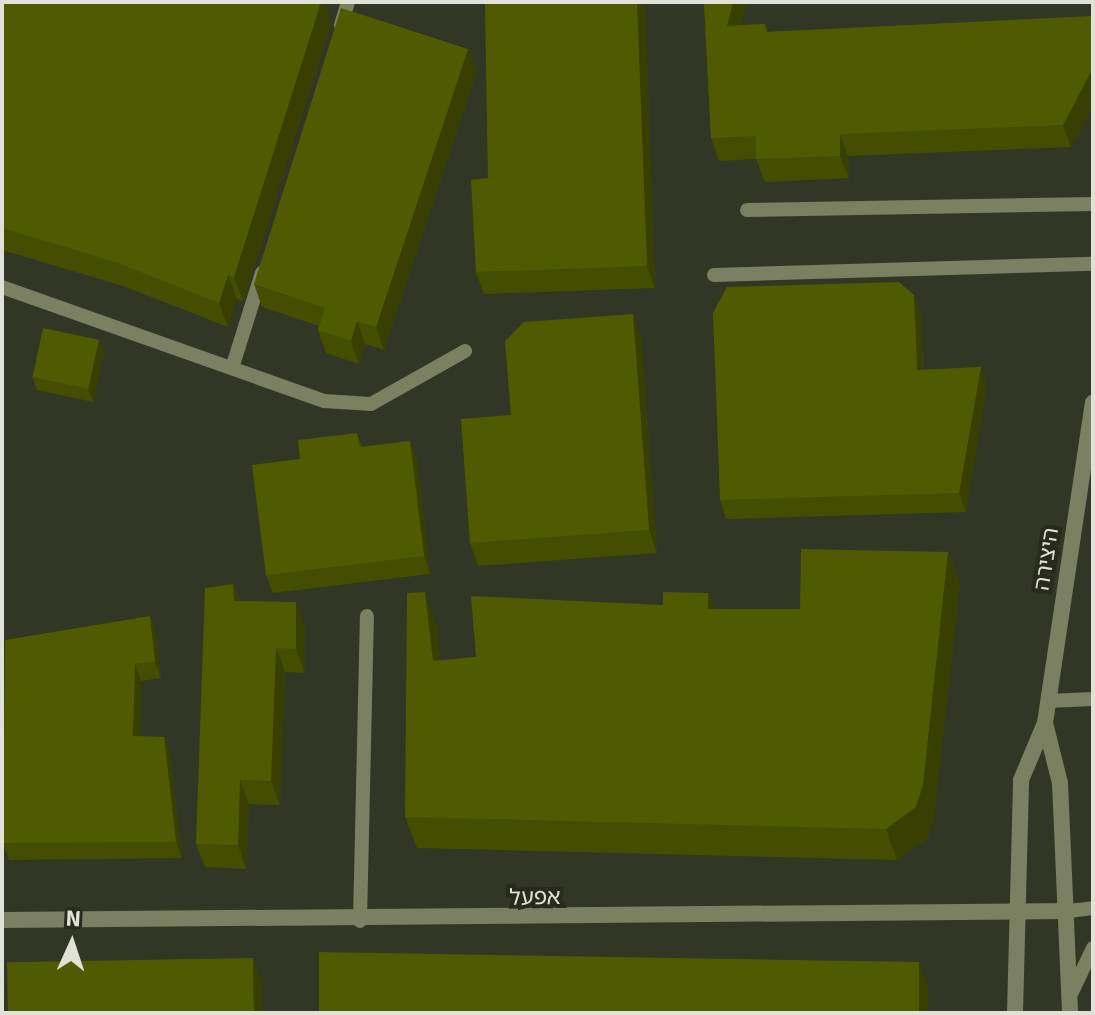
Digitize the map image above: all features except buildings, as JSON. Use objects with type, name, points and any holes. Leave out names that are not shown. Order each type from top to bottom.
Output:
[{"type":"street","name":"היצירה","points":[[1015,1013],[1014,912],[1021,780],[1045,723],[1093,403]]},
{"type":"street","name":"היצירה","points":[[1045,723],[1060,783],[1069,911],[1070,1007]]},
{"type":"street","name":"אפעל","points":[[2,920],[360,921],[1069,911]]},
{"type":"lane","points":[[334,46],[348,2]]},
{"type":"lane","points":[[747,210],[1093,204]]},
{"type":"lane","points":[[232,368],[269,251]]},
{"type":"lane","points":[[714,275],[1093,264]]},
{"type":"lane","points":[[2,287],[324,401],[371,404],[465,351]]},
{"type":"lane","points":[[360,921],[367,616]]},
{"type":"lane","points":[[1048,701],[1093,699]]},
{"type":"lane","points":[[1069,911],[1093,908]]},
{"type":"lane","points":[[1070,1007],[1093,948]]}]
